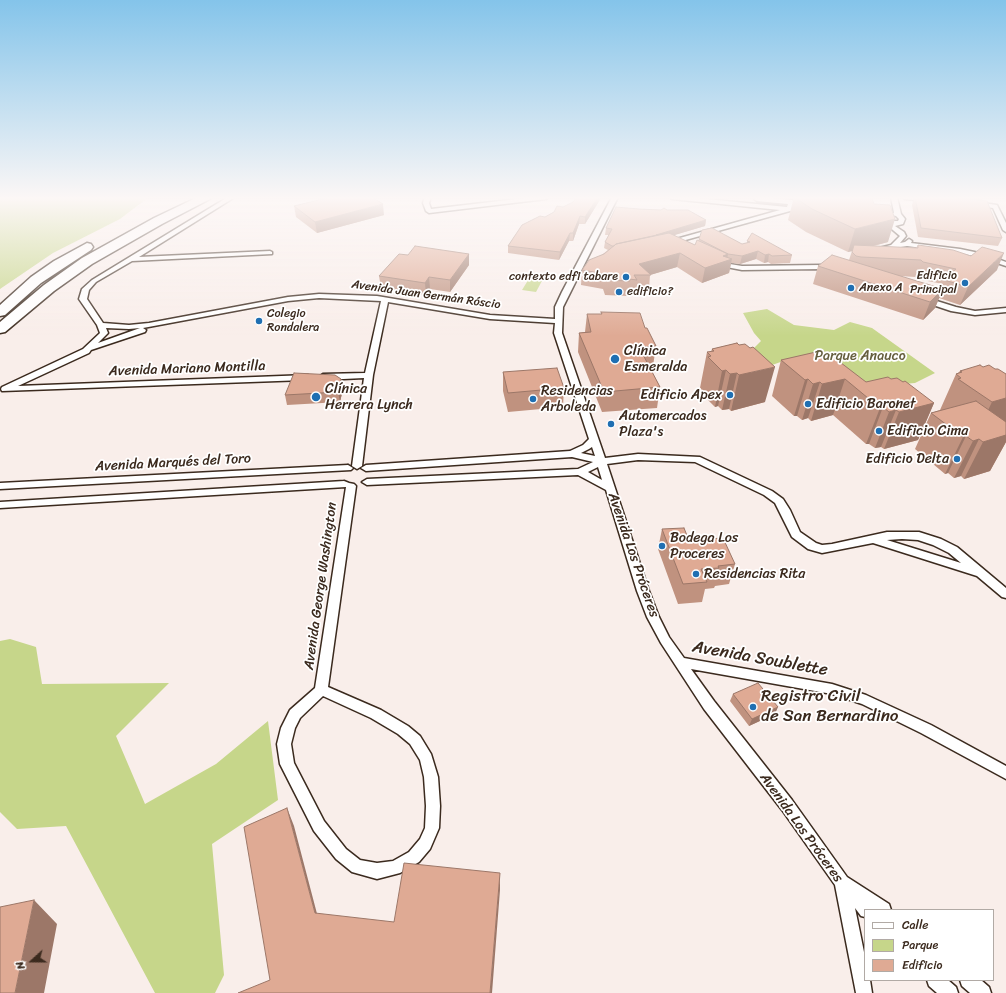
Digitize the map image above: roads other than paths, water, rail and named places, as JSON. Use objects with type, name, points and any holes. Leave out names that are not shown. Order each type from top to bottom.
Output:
[{"type":"highway","points":[[0,312],[36,280],[95,243]]},
{"type":"highway","points":[[0,329],[49,288],[87,262],[119,243]]},
{"type":"street","points":[[86,351],[104,333],[102,325],[83,299],[86,289],[94,281],[155,243]]},
{"type":"street","name":"Avenida Los Próceres","points":[[590,243],[559,307],[558,333],[602,461],[643,591],[653,617],[708,705],[786,806],[842,882],[864,993]]},
{"type":"street","points":[[664,244],[670,243]]},
{"type":"street","points":[[893,246],[896,243]]},
{"type":"street","points":[[868,253],[906,243]]},
{"type":"street","points":[[910,243],[984,256],[1006,264]]},
{"type":"street","points":[[911,243],[994,252]]},
{"type":"street","points":[[129,259],[270,253]]},
{"type":"street","points":[[709,259],[731,267],[821,267],[837,271]]},
{"type":"street","points":[[580,263],[592,260]]},
{"type":"street","name":"Avenida Juan Germán Róscio","points":[[102,325],[129,327],[172,321],[305,297],[349,296],[386,300],[490,317],[558,321]]},
{"type":"street","points":[[914,296],[966,312],[985,313],[1006,310]]},
{"type":"street","points":[[357,467],[369,375],[386,300]]},
{"type":"street","name":"Avenida Juan Germán Róscio","points":[[3,390],[86,351],[124,336],[172,321]]},
{"type":"street","name":"Avenida Mariano Montilla","points":[[3,390],[369,375]]},
{"type":"street","name":"Avenida Marqués del Toro","points":[[572,454],[586,447],[594,440]]},
{"type":"street","name":"Avenida Marqués del Toro","points":[[0,486],[572,454],[602,461]]},
{"type":"street","points":[[367,482],[580,472],[602,461],[638,456],[697,458],[768,493],[779,501],[785,510],[796,534],[812,546],[822,548],[844,547],[873,539],[902,535],[919,536],[953,550],[1006,594]]},
{"type":"street","points":[[0,505],[348,485],[360,486],[367,482],[371,476],[369,470],[357,467],[340,476],[340,479],[348,485]]},
{"type":"street","points":[[580,472],[610,488]]},
{"type":"street","points":[[46,502],[56,483]]},
{"type":"street","name":"Avenida George Washington","points":[[321,690],[348,485]]},
{"type":"street","points":[[873,539],[981,573]]},
{"type":"street","name":"Avenida Soublette","points":[[680,662],[789,680],[832,689],[866,700],[926,729],[1006,773]]},
{"type":"street","points":[[321,690],[376,714],[403,730],[415,740],[426,758],[431,777],[433,806],[432,828],[425,844],[414,858],[395,868],[377,871],[356,867],[341,854],[319,826],[287,764],[284,744],[288,728],[295,714],[321,690]]},
{"type":"street","points":[[842,882],[866,909]]},
{"type":"street","points":[[842,882],[882,909]]},
{"type":"street","points":[[936,981],[950,993]]},
{"type":"street","points":[[969,981],[983,993]]},
{"type":"place","name":"contexto edfi tabare","points":[[626,277]]},
{"type":"place","name":"Edificio Principal","points":[[965,283]]},
{"type":"place","name":"Anexo A","points":[[851,288]]},
{"type":"place","name":"edificio?","points":[[619,292]]},
{"type":"place","name":"Colegio Rondalera","points":[[259,321]]},
{"type":"place","name":"Clínica Esmeralda","points":[[615,359]]},
{"type":"place","name":"Edificio Apex","points":[[730,395]]},
{"type":"place","name":"Clínica Herrera Lynch","points":[[316,397]]},
{"type":"place","name":"Residencias Arboleda","points":[[533,399]]},
{"type":"place","name":"Edificio Baronet","points":[[808,404]]},
{"type":"place","name":"Automercados Plaza's","points":[[611,424]]},
{"type":"place","name":"Edificio Cima","points":[[879,431]]},
{"type":"place","name":"Edificio Delta","points":[[957,459]]},
{"type":"place","name":"Bodega Los Proceres","points":[[662,546]]},
{"type":"place","name":"Residencias Rita","points":[[696,574]]},
{"type":"place","name":"Registro Civil de San Bernardino","points":[[753,707]]},
{"type":"park label","name":"Parque Anauco","points":[[860,356]]}]
